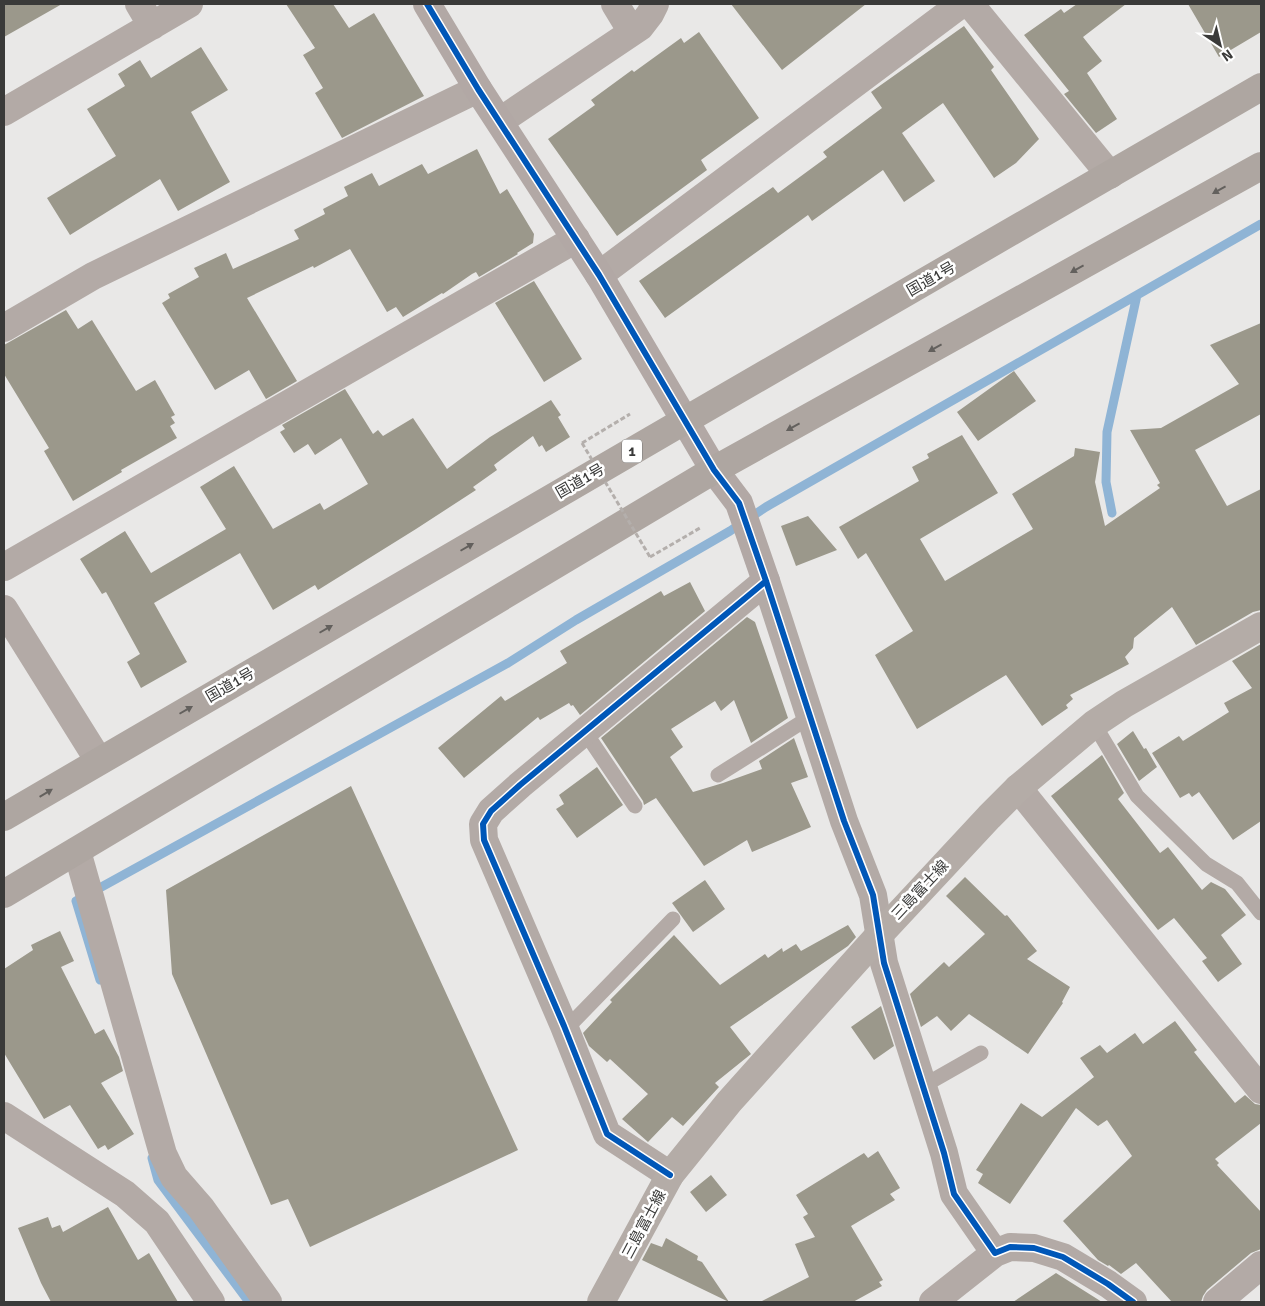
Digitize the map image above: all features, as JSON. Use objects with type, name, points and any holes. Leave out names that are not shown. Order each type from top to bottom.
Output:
[{"type":"highway","name":"国道1号","points":[[4,817],[1261,87]]},
{"type":"highway","points":[[4,894],[714,470],[1261,166]]},
{"type":"main road","name":"三島富士線","points":[[601,1302],[670,1175],[729,1102],[880,934],[1018,788],[1094,724],[1124,704],[1261,626]]},
{"type":"street","points":[[4,112],[145,15],[188,4]]},
{"type":"street","points":[[427,4],[478,89],[599,275],[714,470],[739,503],[844,821],[873,895],[884,963],[944,1153],[954,1194],[995,1253]]},
{"type":"street","points":[[615,4],[632,32]]},
{"type":"street","points":[[500,121],[640,27],[655,4]]},
{"type":"street","points":[[599,275],[961,4]]},
{"type":"street","points":[[970,4],[1110,175]]},
{"type":"street","points":[[4,328],[93,276],[478,89]]},
{"type":"street","points":[[4,567],[576,238]]},
{"type":"street","points":[[670,1175],[607,1134],[484,840],[482,824],[498,804],[766,581]]},
{"type":"street","points":[[4,609],[99,761]]},
{"type":"street","points":[[1018,788],[1261,1090]]},
{"type":"street","points":[[77,851],[163,1154],[174,1177],[201,1208],[268,1302]]},
{"type":"street","points":[[4,1116],[125,1194],[157,1222],[211,1302]]},
{"type":"street","points":[[933,1302],[995,1253],[1010,1247],[1034,1248],[1063,1258],[1108,1284],[1133,1302]]},
{"type":"street","points":[[1217,1302],[1261,1265]]},
{"type":"lane","points":[[718,774],[810,717]]},
{"type":"lane","points":[[1094,724],[1137,796],[1206,864],[1237,883],[1261,913]]},
{"type":"lane","points":[[585,732],[635,806]]},
{"type":"lane","points":[[565,1030],[673,919]]},
{"type":"lane","points":[[923,1086],[981,1053]]},
{"type":"path","points":[[630,414],[582,443],[650,557],[700,528]]},
{"type":"building","points":[[4,4],[62,4],[4,37]]},
{"type":"building","points":[[286,4],[333,4],[349,28],[374,13],[424,96],[342,138],[315,93],[323,88],[303,55],[315,48]]},
{"type":"building","points":[[731,4],[866,4],[782,70]]},
{"type":"building","points":[[1077,4],[1126,4],[1083,37],[1102,61],[1087,73],[1117,119],[1096,133],[1064,94],[1069,91],[1024,35],[1061,9],[1064,13]]},
{"type":"building","points":[[1188,4],[1261,4],[1261,32],[1219,57]]},
{"type":"building","points":[[964,26],[994,67],[991,70],[1039,139],[1016,163],[994,178],[943,103],[902,133],[935,181],[904,202],[883,170],[812,221],[808,215],[665,318],[639,281],[773,187],[778,193],[827,157],[823,152],[882,108],[871,92]]},
{"type":"building","points":[[699,32],[759,118],[701,160],[707,170],[617,236],[548,139],[595,105],[591,100],[632,70],[634,72],[681,38],[684,43]]},
{"type":"building","points":[[201,47],[228,90],[191,112],[230,182],[178,211],[160,179],[70,235],[47,198],[116,156],[87,109],[125,86],[118,74],[140,60],[151,78]]},
{"type":"building","points":[[477,149],[500,194],[507,189],[534,234],[533,243],[479,277],[476,272],[472,274],[443,294],[403,317],[396,307],[387,312],[350,249],[314,268],[313,266],[247,298],[297,381],[266,399],[249,370],[215,390],[162,303],[170,298],[168,294],[199,277],[194,268],[226,253],[233,269],[299,239],[294,230],[325,214],[323,209],[348,196],[344,187],[372,173],[379,186],[422,164],[428,174]]},
{"type":"building","points":[[534,281],[582,359],[544,382],[495,303]]},
{"type":"building","points":[[66,310],[78,329],[92,320],[136,391],[155,380],[175,415],[171,417],[175,423],[170,426],[177,438],[121,470],[122,472],[73,501],[44,451],[49,448],[4,374],[4,345]]},
{"type":"building","points":[[1261,323],[1261,414],[1195,450],[1227,506],[1261,489],[1261,610],[1253,612],[1196,645],[1172,607],[1134,638],[1133,648],[1125,657],[1129,664],[1070,695],[1073,699],[1066,705],[1068,708],[1042,726],[1006,675],[917,729],[875,655],[913,631],[866,553],[858,559],[839,527],[919,481],[912,467],[929,458],[927,454],[962,435],[998,493],[920,539],[945,581],[1033,529],[1012,494],[1074,456],[1075,448],[1100,452],[1095,482],[1105,526],[1160,488],[1157,485],[1160,483],[1130,430],[1161,428],[1239,384],[1210,345]]},
{"type":"building","points":[[1014,371],[1036,401],[978,441],[957,412]]},
{"type":"building","points":[[345,389],[373,434],[378,430],[383,436],[413,418],[447,469],[490,437],[551,400],[561,415],[558,417],[570,437],[546,452],[542,445],[539,447],[533,436],[494,465],[497,470],[473,487],[476,490],[318,590],[315,585],[273,610],[240,553],[154,603],[187,662],[141,688],[127,662],[140,654],[106,592],[102,594],[80,559],[125,531],[151,573],[226,529],[200,487],[234,466],[273,529],[320,503],[324,510],[368,484],[341,438],[315,455],[308,444],[294,453],[280,432],[285,429],[282,425]]},
{"type":"building","points":[[808,516],[837,550],[796,566],[781,526]]},
{"type":"building","points":[[690,582],[705,611],[580,715],[573,705],[571,706],[569,703],[540,720],[538,717],[464,778],[438,748],[501,696],[505,701],[567,663],[560,651],[661,591],[664,596]]},
{"type":"building","points":[[747,617],[755,622],[788,718],[751,743],[734,700],[721,711],[715,701],[671,729],[683,747],[670,757],[693,792],[762,769],[759,761],[794,738],[808,777],[791,783],[811,827],[752,852],[747,840],[704,866],[656,798],[644,805],[601,738]]},
{"type":"building","points":[[1261,644],[1261,821],[1233,840],[1199,792],[1192,797],[1189,793],[1180,798],[1152,753],[1179,736],[1183,741],[1229,712],[1224,703],[1252,688],[1232,661]]},
{"type":"building","points":[[1133,731],[1157,767],[1139,781],[1117,744]]},
{"type":"building","points":[[1102,755],[1124,793],[1118,799],[1160,853],[1168,847],[1202,890],[1211,882],[1225,889],[1246,915],[1221,935],[1242,964],[1218,982],[1202,961],[1207,958],[1174,918],[1158,930],[1051,796]]},
{"type":"building","points":[[597,767],[623,805],[577,838],[556,809],[564,804],[559,795]]},
{"type":"building","points":[[351,786],[518,1150],[310,1247],[288,1199],[271,1205],[172,974],[166,890]]},
{"type":"building","points":[[965,877],[1005,916],[1007,915],[1037,951],[1027,959],[1070,987],[1063,1003],[1028,1054],[969,1014],[951,1031],[937,1016],[921,1027],[910,994],[944,962],[949,967],[985,934],[946,896]]},
{"type":"building","points":[[705,880],[725,909],[693,932],[672,903]]},
{"type":"building","points":[[848,925],[856,937],[848,946],[730,1027],[751,1054],[715,1083],[719,1087],[683,1126],[672,1117],[648,1142],[622,1119],[648,1094],[610,1059],[607,1062],[589,1046],[583,1033],[612,1002],[610,1000],[674,935],[720,985],[765,954],[768,958],[782,948],[783,952],[796,944],[801,951]]},
{"type":"building","points":[[60,931],[74,961],[61,967],[95,1034],[104,1029],[119,1057],[123,1071],[101,1083],[134,1134],[108,1150],[105,1145],[98,1149],[70,1105],[44,1119],[4,1053],[4,969],[33,950],[31,945]]},
{"type":"building","points":[[881,1006],[894,1046],[874,1060],[851,1027]]},
{"type":"building","points":[[1175,1021],[1197,1050],[1194,1052],[1235,1103],[1245,1095],[1255,1104],[1261,1105],[1261,1123],[1215,1159],[1219,1163],[1217,1165],[1261,1212],[1261,1249],[1251,1253],[1207,1290],[1201,1302],[1172,1302],[1136,1263],[1121,1274],[1098,1260],[1063,1221],[1132,1156],[1107,1120],[1098,1126],[1076,1108],[1010,1204],[978,1183],[983,1174],[976,1170],[1021,1103],[1042,1117],[1094,1077],[1080,1058],[1100,1045],[1107,1053],[1135,1033],[1143,1044]]},
{"type":"building","points":[[878,1151],[900,1188],[890,1194],[895,1200],[851,1226],[883,1280],[879,1282],[882,1286],[853,1302],[760,1302],[809,1277],[795,1244],[815,1237],[803,1217],[808,1214],[796,1195],[864,1153],[868,1158]]},
{"type":"building","points":[[711,1175],[727,1195],[706,1212],[690,1192]]},
{"type":"building","points":[[108,1207],[138,1260],[149,1253],[178,1302],[51,1302],[18,1228],[48,1217],[52,1228],[60,1225],[63,1232]]},
{"type":"building","points":[[666,1238],[698,1256],[697,1260],[702,1262],[729,1302],[642,1260],[651,1243],[662,1247]]},
{"type":"building","points":[[1056,1273],[1102,1302],[1013,1302]]},
{"type":"waterway","points":[[1112,513],[1106,482],[1107,432],[1137,295],[1261,224]]},
{"type":"waterway","points":[[100,980],[76,901],[508,663],[576,620],[730,531],[766,507],[1137,295]]},
{"type":"waterway","points":[[152,1158],[158,1180],[249,1302]]},
{"type":"cycle path","points":[[427,4],[478,89],[599,275],[714,470],[739,503],[844,821],[873,895],[884,963],[944,1153],[954,1194],[995,1253],[1010,1247],[1034,1248],[1063,1257],[1108,1284],[1133,1302]]},
{"type":"cycle path","points":[[670,1175],[607,1134],[564,1026],[484,840],[483,824],[491,811],[520,785],[766,581]]}]
